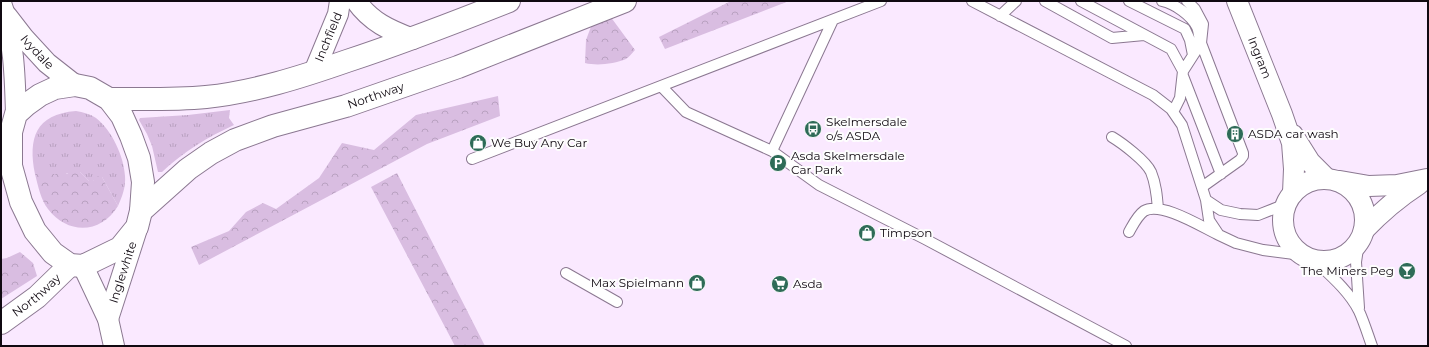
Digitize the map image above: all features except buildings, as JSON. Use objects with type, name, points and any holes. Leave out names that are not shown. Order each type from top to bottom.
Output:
[{"type":"street","name":"Inchfield","points":[[314,72],[338,14],[340,1]]},
{"type":"street","points":[[356,1],[373,20],[392,31],[413,39]]},
{"type":"street","points":[[109,99],[206,97],[249,90],[314,72],[413,39],[509,1]]},
{"type":"street","name":"Northway","points":[[1,323],[76,266],[120,248],[139,219],[188,168],[235,140],[273,126],[346,106],[458,67],[625,1]]},
{"type":"street","name":"Ingram","points":[[1237,1],[1292,143],[1294,169],[1289,199]]},
{"type":"street","name":"Ivydale","points":[[3,8],[24,38],[47,63],[75,85]]},
{"type":"street","name":"Ivydale","points":[[3,8],[15,71],[9,129]]},
{"type":"street","points":[[76,266],[53,253],[35,231],[21,202],[11,166],[9,129],[26,105],[40,95],[55,88],[75,85],[90,88],[109,99],[122,116],[139,158],[143,182],[139,219]]},
{"type":"street","name":"Ingram","points":[[1282,114],[1296,142],[1310,162],[1332,180]]},
{"type":"street","points":[[1427,179],[1402,196],[1380,214],[1351,252],[1340,258],[1327,261],[1308,257],[1292,246],[1286,237],[1283,227],[1283,217],[1289,199],[1303,185],[1314,180],[1332,180],[1369,186],[1397,185],[1427,179]]},
{"type":"street","points":[[1332,180],[1348,187],[1357,195],[1362,205],[1365,217],[1362,236]]},
{"type":"street","name":"Inglewhite","points":[[108,319],[139,219]]},
{"type":"street","name":"Inglewhite","points":[[76,266],[108,319],[114,346]]},
{"type":"lane","points":[[472,159],[881,1]]},
{"type":"lane","points":[[972,1],[1153,95],[1173,112],[1182,124],[1206,200],[1209,220],[1219,235]]},
{"type":"lane","points":[[1000,16],[1016,1]]},
{"type":"lane","points":[[1046,1],[1112,38],[1144,35]]},
{"type":"lane","points":[[1081,1],[1171,49],[1183,72],[1221,174]]},
{"type":"lane","points":[[1129,1],[1185,29],[1190,40],[1193,55]]},
{"type":"lane","points":[[1162,1],[1168,2],[1189,16],[1197,27],[1200,43],[1243,153],[1242,159],[1202,187]]},
{"type":"lane","points":[[1173,112],[1180,98],[1183,72],[1200,43],[1203,24],[1195,9],[1187,1]]},
{"type":"lane","points":[[772,151],[833,20]]},
{"type":"lane","points":[[661,86],[686,112],[772,151],[819,185],[924,238],[1126,346]]},
{"type":"lane","points":[[1112,136],[1126,145],[1150,170],[1156,187],[1158,209]]},
{"type":"lane","points":[[1206,200],[1221,210],[1240,214],[1258,214],[1289,199]]},
{"type":"lane","points":[[1129,232],[1137,219],[1144,212],[1158,209],[1170,211],[1236,243],[1263,250],[1308,257],[1332,276],[1348,294],[1359,310],[1372,346]]},
{"type":"lane","points":[[1359,310],[1356,262],[1362,236]]},
{"type":"lane","points":[[566,273],[617,302]]},
{"type":"green space","points":[[731,1],[789,1],[665,49],[659,37]]},
{"type":"green space","points":[[610,16],[635,50],[626,59],[616,62],[606,64],[585,63],[586,40],[592,24]]},
{"type":"green space","points":[[498,96],[500,116],[427,144],[199,265],[191,247],[229,231],[246,212],[263,203],[276,209],[319,178],[342,143],[374,150],[416,115]]},
{"type":"green space","points":[[230,110],[229,118],[234,125],[196,146],[178,158],[162,172],[158,172],[152,146],[139,120],[140,118],[188,115]]},
{"type":"green space","points":[[76,111],[91,115],[102,123],[120,152],[124,169],[125,184],[118,206],[102,177],[89,181],[80,172],[54,175],[47,171],[35,174],[33,150],[34,139],[38,130],[43,123],[51,117],[62,113]]},
{"type":"green space","points":[[44,169],[47,171],[51,169],[54,171],[54,175],[61,171],[67,174],[74,169],[80,172],[89,181],[93,181],[99,175],[102,177],[118,206],[103,222],[94,226],[84,228],[74,227],[65,223],[48,209],[42,197],[35,174]]},
{"type":"green space","points":[[397,173],[485,346],[455,346],[371,187]]},
{"type":"green space","points":[[20,252],[33,263],[37,276],[1,299],[1,259]]},
{"type":"place","name":"Skelmersdale o/s ASDA","points":[[813,129]]},
{"type":"place","name":"ASDA car wash","points":[[1235,134]]},
{"type":"place","name":"We Buy Any Car","points":[[478,143]]},
{"type":"place","name":"Asda Skelmersdale Car Park","points":[[778,163]]},
{"type":"place","name":"Timpson","points":[[867,233]]},
{"type":"place","name":"The Miners Peg","points":[[1407,271]]},
{"type":"place","name":"Max Spielmann","points":[[697,283]]},
{"type":"place","name":"Asda","points":[[780,284]]}]
